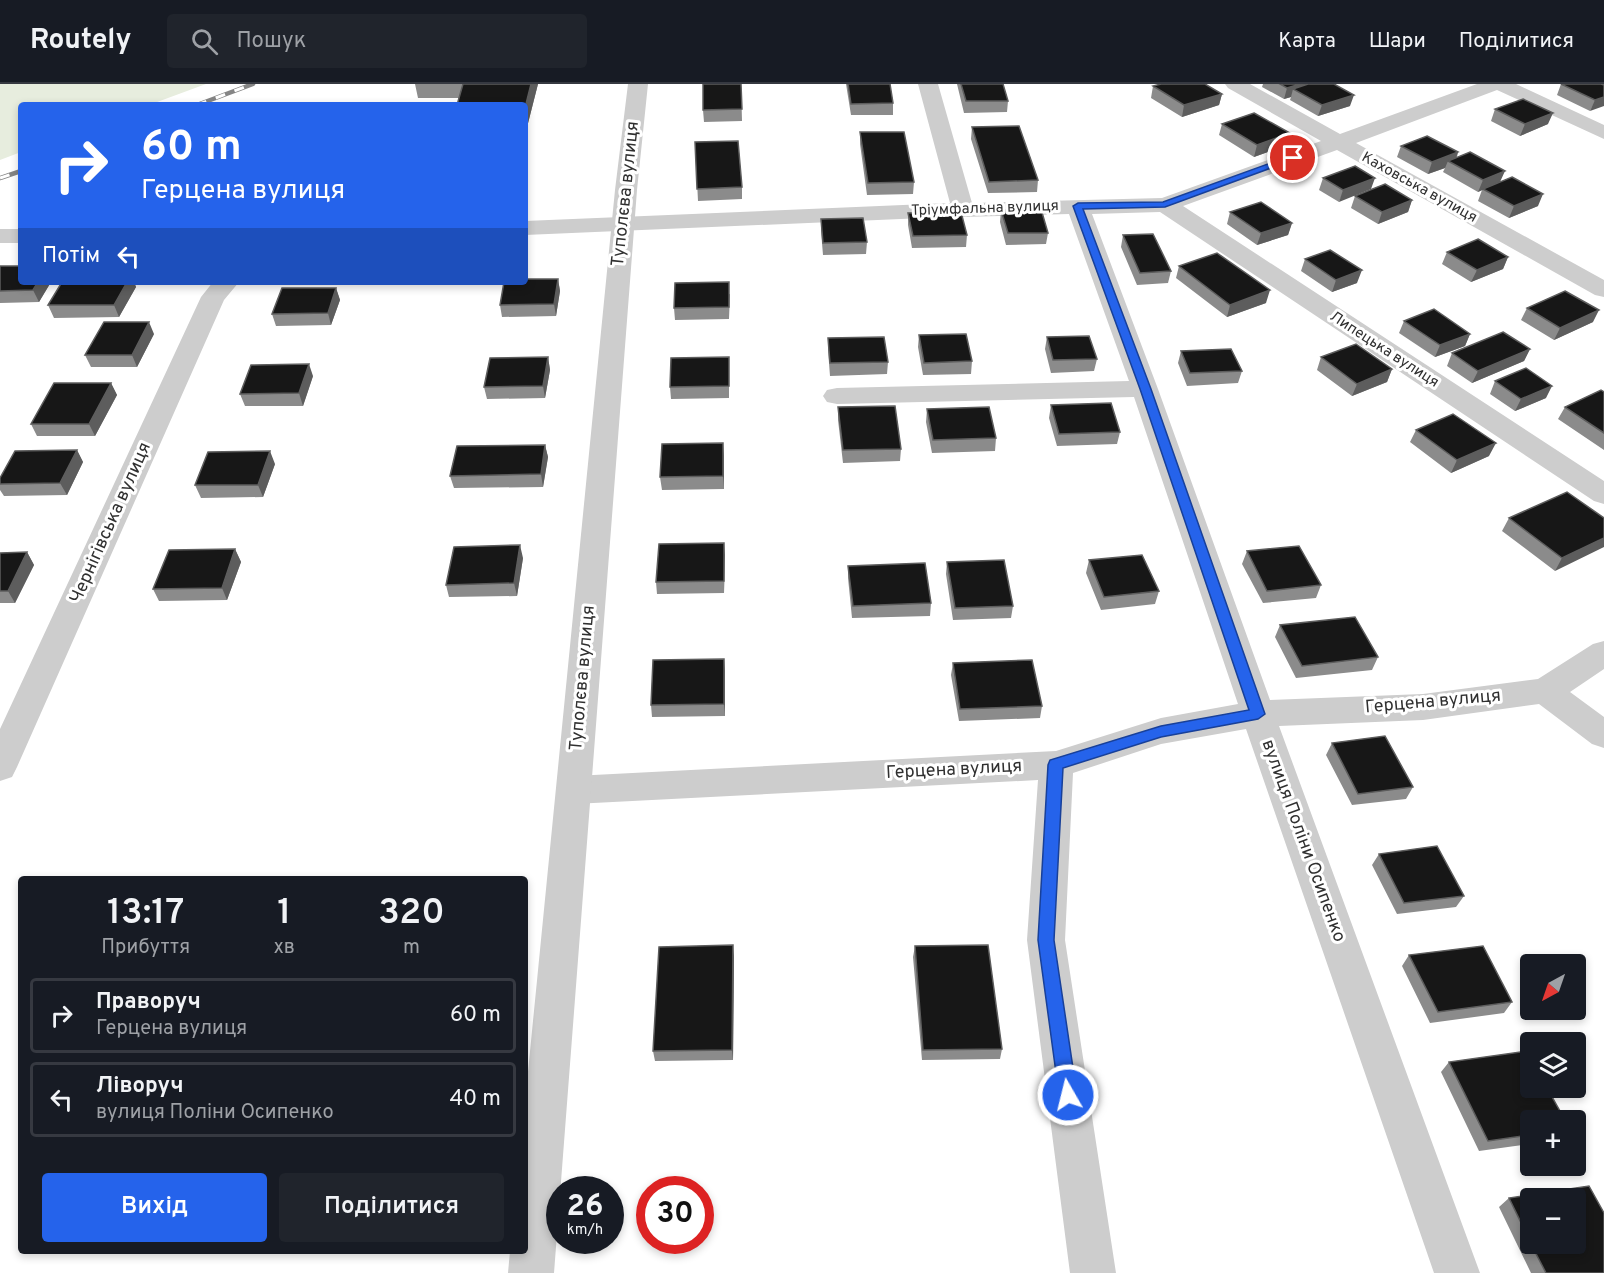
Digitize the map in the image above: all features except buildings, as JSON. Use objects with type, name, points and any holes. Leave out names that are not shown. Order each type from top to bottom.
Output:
[{"type":"street","name":"Туполєва вулиця","points":[[531,1273],[623,225],[638,84]]},
{"type":"street","points":[[928,84],[963,210]]},
{"type":"street","name":"Каховська вулиця","points":[[1235,84],[1604,290]]},
{"type":"street","name":"Тріумфальна вулиця","points":[[528,228],[963,210],[1165,205],[1496,84]]},
{"type":"street","points":[[1500,84],[1604,133]]},
{"type":"street","name":"Липецька вулиця","points":[[1165,205],[1604,494]]},
{"type":"street","name":"вулиця Поліни Осипенко","points":[[1078,206],[1145,389],[1457,1273]]},
{"type":"street","points":[[0,236],[18,236]]},
{"type":"street","name":"Чернігівська вулиця","points":[[0,767],[213,297],[224,285]]},
{"type":"street","points":[[837,396],[1145,389]]},
{"type":"street","name":"Герцена вулиця","points":[[574,790],[1056,765],[1161,732],[1258,714],[1423,706],[1545,691],[1604,653]]},
{"type":"street","points":[[1545,691],[1604,735]]},
{"type":"street","points":[[1056,765],[1046,940],[1093,1273]]},
{"type":"green space","points":[[0,84],[206,84],[157,102],[18,102],[18,153],[0,160]]},
{"type":"railway","points":[[205,102],[253,84]]},
{"type":"railway","points":[[0,178],[18,172]]},
{"type":"route","points":[[1068,1095],[1046,940],[1056,765],[1161,732],[1258,714],[1145,389],[1078,206],[1165,205],[1293,158]]}]
